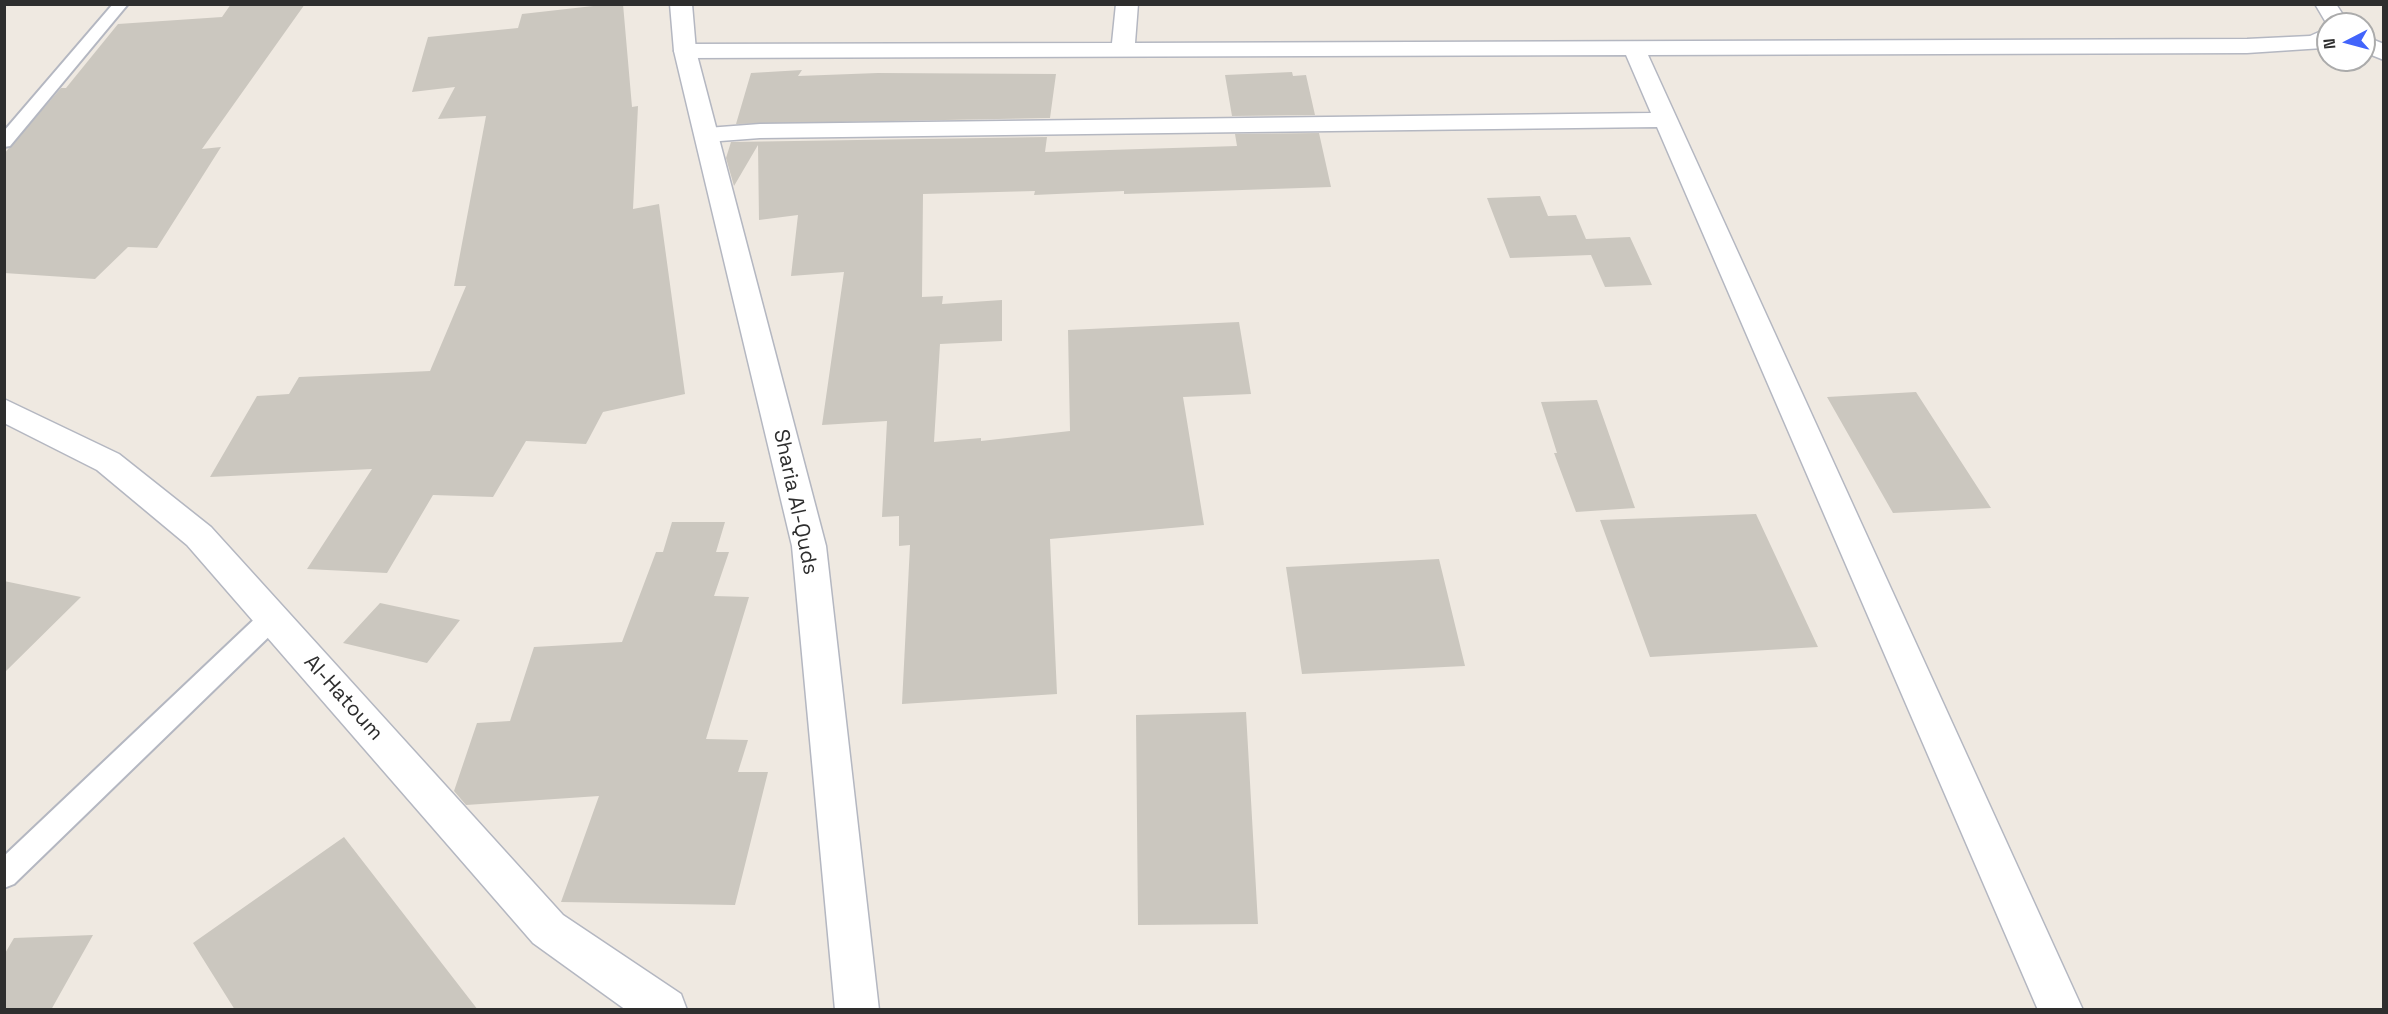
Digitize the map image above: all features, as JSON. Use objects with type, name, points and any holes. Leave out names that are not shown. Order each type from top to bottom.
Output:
[{"type":"street","name":"Sharia Al-Quds","points":[[681,4],[685,51],[809,546],[857,1010]]},
{"type":"street","points":[[1123,50],[1126,4]]},
{"type":"street","points":[[685,51],[2247,46],[2316,42]]},
{"type":"street","points":[[1634,48],[2061,1010]]},
{"type":"street","points":[[707,135],[759,131],[1666,120]]},
{"type":"street","name":"Al-Hatoum","points":[[4,410],[108,462],[199,536],[548,929],[647,1006]]},
{"type":"lane","points":[[4,142],[121,4]]},
{"type":"lane","points":[[4,874],[272,618]]},
{"type":"building","points":[[231,4],[305,4],[202,149],[221,147],[157,248],[128,247],[95,279],[4,273],[4,154],[9,148],[61,88],[66,88],[118,24],[222,17]]},
{"type":"building","points":[[623,4],[632,107],[638,106],[633,209],[659,204],[685,394],[603,412],[586,444],[526,441],[493,497],[433,495],[387,573],[307,569],[372,469],[210,477],[257,396],[289,394],[299,377],[430,371],[466,286],[454,286],[486,116],[438,119],[455,87],[412,92],[428,37],[518,28],[522,14]]},
{"type":"building","points":[[802,70],[798,76],[878,73],[1056,74],[1050,118],[736,124],[751,73]]},
{"type":"building","points":[[1292,72],[1293,76],[1306,75],[1315,115],[1232,116],[1225,75]]},
{"type":"building","points":[[1319,133],[1331,187],[1124,194],[1124,191],[1034,195],[1035,191],[923,194],[922,297],[943,296],[942,304],[1002,300],[1002,341],[940,344],[934,442],[981,438],[981,441],[1070,431],[1068,330],[1239,322],[1251,394],[1183,397],[1204,525],[1050,539],[1057,694],[902,704],[910,545],[899,546],[899,516],[882,517],[887,421],[822,425],[844,272],[791,276],[798,215],[759,220],[758,145],[734,186],[726,158],[731,142],[1047,137],[1045,152],[1237,146],[1235,134]]},
{"type":"building","points":[[1540,196],[1548,216],[1576,215],[1586,239],[1630,237],[1652,285],[1605,287],[1591,255],[1510,258],[1487,198]]},
{"type":"building","points":[[1916,392],[1991,508],[1893,513],[1827,397]]},
{"type":"building","points":[[1597,400],[1635,508],[1576,512],[1554,453],[1557,453],[1541,402]]},
{"type":"building","points":[[1756,514],[1818,647],[1650,657],[1600,520]]},
{"type":"building","points":[[672,522],[725,522],[716,552],[729,552],[714,596],[749,597],[706,739],[748,740],[738,772],[768,772],[735,905],[561,902],[599,796],[466,805],[454,791],[477,723],[510,721],[534,647],[622,642],[656,552],[663,552]]},
{"type":"building","points":[[1439,559],[1465,666],[1302,674],[1286,567]]},
{"type":"building","points":[[4,581],[81,597],[4,673]]},
{"type":"building","points":[[380,603],[460,620],[427,663],[343,643]]},
{"type":"building","points":[[1246,712],[1258,924],[1138,925],[1136,715]]},
{"type":"building","points":[[344,837],[478,1010],[235,1010],[193,943]]},
{"type":"building","points":[[93,935],[51,1010],[4,1010],[4,955],[14,938]]}]
